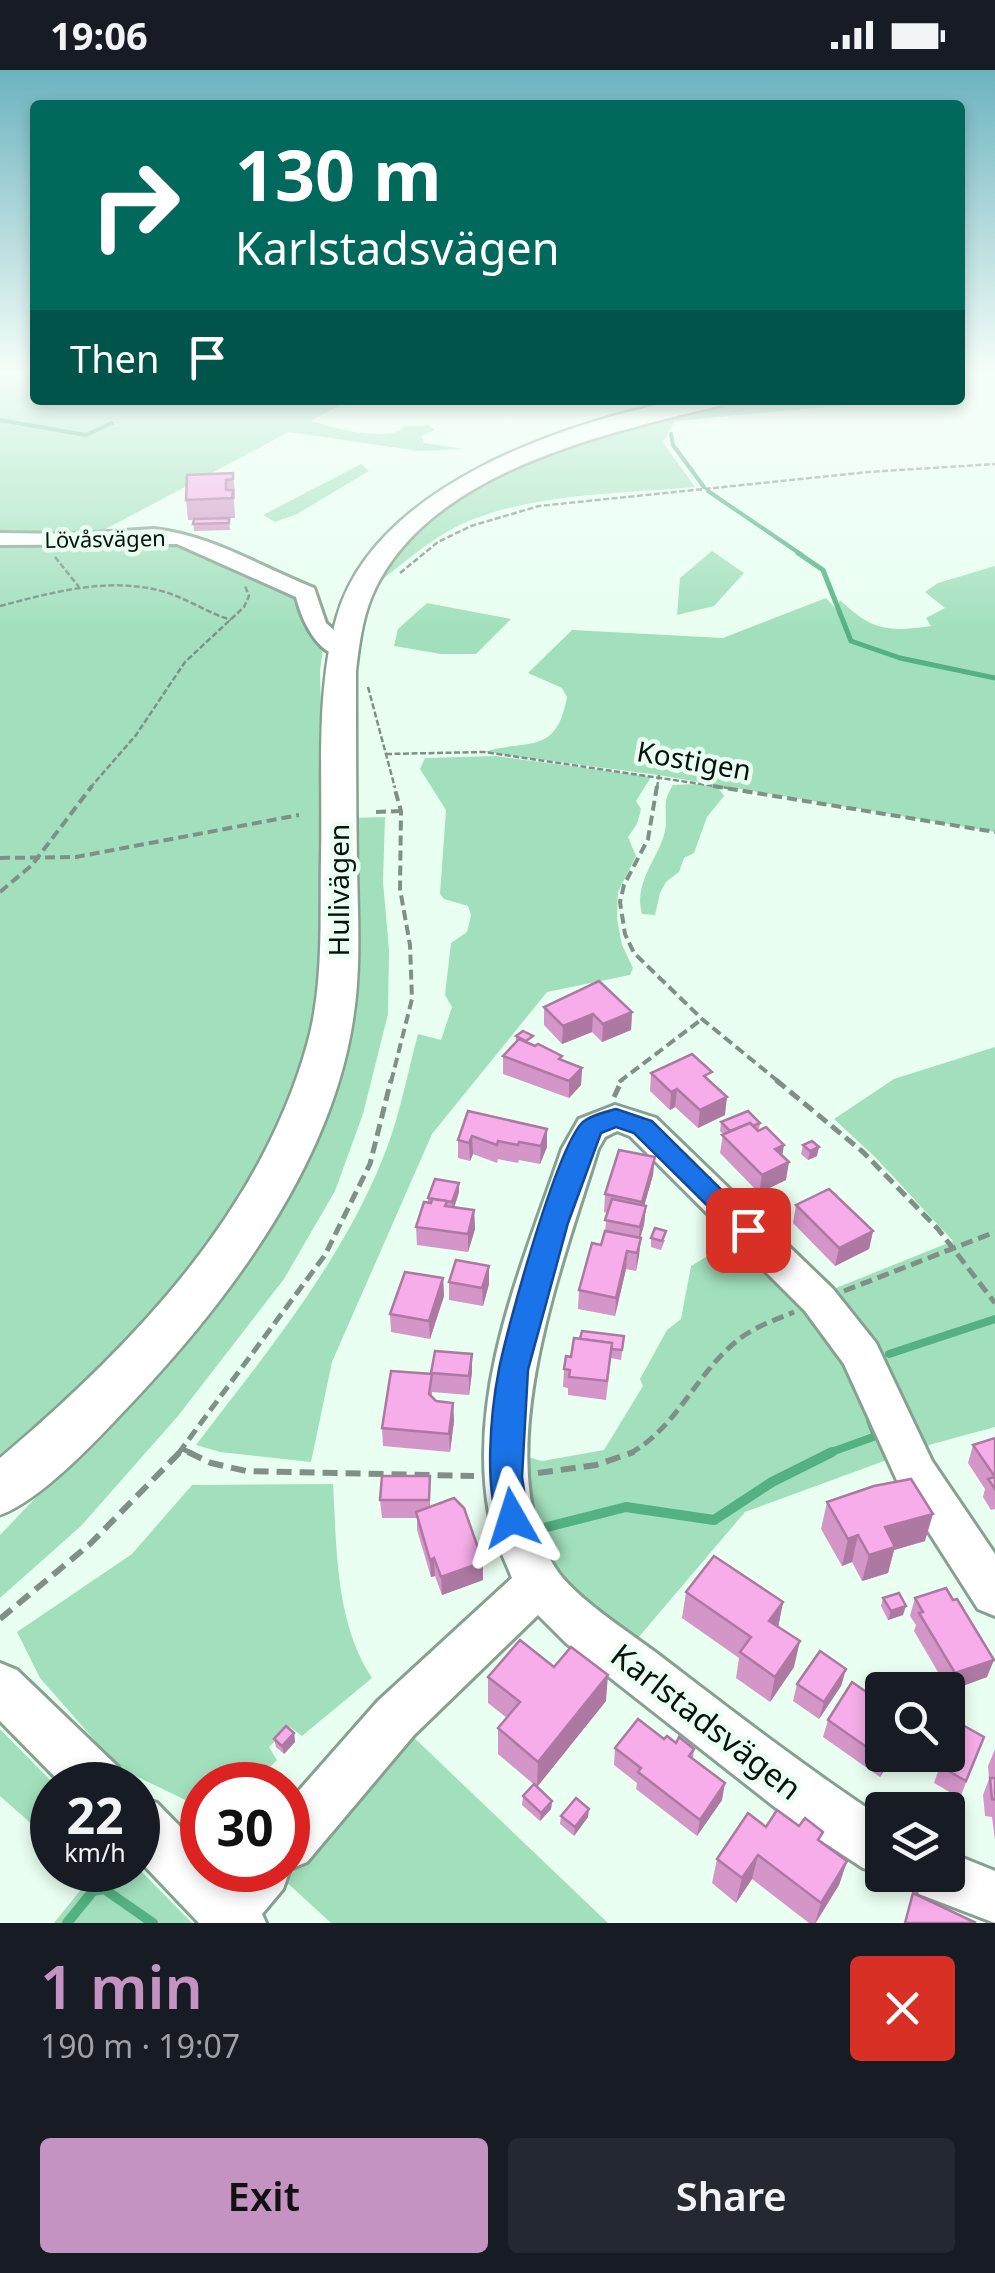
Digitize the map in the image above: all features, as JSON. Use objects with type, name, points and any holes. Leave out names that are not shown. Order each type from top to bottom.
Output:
[{"type":"main road","name":"Hulivägen","points":[[0,1491],[102,1399],[172,1322],[242,1228],[277,1171],[307,1106],[328,1046],[338,986],[344,650],[360,593],[381,557],[410,527],[476,479],[528,456]]},
{"type":"street","name":"Lövåsvägen","points":[[0,539],[154,535],[202,545],[240,566],[306,593],[315,626],[344,650]]},
{"type":"street","points":[[616,1117],[643,1127],[819,1300],[861,1355],[916,1474],[995,1594]]},
{"type":"street","name":"Karlstadsvägen","points":[[616,1117],[592,1128],[580,1149],[554,1223],[514,1370],[506,1477],[512,1518],[538,1584],[583,1626],[693,1714],[865,1838]]},
{"type":"street","points":[[310,1818],[396,1718],[538,1584]]},
{"type":"street","points":[[0,1687],[77,1762]]},
{"type":"street","points":[[160,1844],[233,1917],[249,1892]]},
{"type":"street","points":[[965,1886],[995,1898]]},
{"type":"path","points":[[395,578],[438,542],[504,514],[538,506],[868,472],[995,464]]},
{"type":"path","points":[[66,540],[55,557],[79,587]]},
{"type":"path","points":[[0,892],[38,858],[93,784],[136,735],[185,662],[231,620],[249,596],[240,578],[240,566]]},
{"type":"path","points":[[0,606],[79,587],[112,585],[163,592],[210,615],[231,620]]},
{"type":"path","name":"Kostigen","points":[[384,754],[484,752],[658,775],[995,832]]},
{"type":"path","points":[[658,775],[648,840],[624,885],[620,902],[625,934],[634,953],[702,1019],[863,1152],[954,1249],[995,1303]]},
{"type":"path","points":[[376,812],[401,810]]},
{"type":"path","points":[[0,858],[96,854],[299,815]]},
{"type":"path","points":[[616,1117],[614,1095],[619,1082],[702,1019]]},
{"type":"path","points":[[183,1450],[212,1463],[246,1471],[506,1477],[591,1466],[628,1455],[673,1421],[734,1343],[819,1300],[995,1232]]},
{"type":"green space","points":[[0,456],[243,456],[98,533],[192,548],[302,596],[308,632],[324,642],[320,670],[322,979],[304,1062],[278,1129],[245,1192],[204,1251],[108,1359],[0,1456]]},
{"type":"green space","points":[[528,456],[673,456],[695,487],[578,496],[491,513],[440,536],[375,585],[409,527],[507,463]]},
{"type":"green space","points":[[361,464],[369,471],[297,514],[275,522],[263,515]]},
{"type":"green space","points":[[712,551],[744,573],[714,606],[677,615],[680,578]]},
{"type":"green space","points":[[995,566],[995,832],[658,775],[484,752],[538,742],[556,729],[567,697],[562,688],[528,673],[572,630],[723,638],[826,598],[836,609],[840,600],[862,618],[882,627],[931,626],[926,618],[945,608],[925,592],[938,583]]},
{"type":"green space","points":[[427,603],[511,619],[476,654],[441,654],[394,646],[398,629]]},
{"type":"green space","points":[[496,756],[651,777],[636,801],[641,809],[628,837],[636,856],[618,892],[617,919],[622,945],[633,968],[630,975],[547,992],[432,1134],[332,1362],[311,1462],[220,1452],[196,1445],[303,1302],[351,1226],[388,1145],[418,1034],[441,1040],[452,1007],[445,995],[451,943],[467,932],[471,915],[468,906],[444,899],[440,894],[446,810],[420,769],[425,758]]},
{"type":"green space","points":[[673,785],[718,787],[724,796],[707,817],[694,853],[684,858],[679,872],[666,882],[655,915],[642,914],[642,889],[665,833],[668,795]]},
{"type":"green space","points":[[385,817],[388,1014],[363,1114],[335,1191],[284,1279],[178,1416],[81,1526],[0,1598],[0,1535],[65,1467],[282,1193],[351,818]]},
{"type":"green space","points":[[995,1047],[995,1427],[929,1445],[925,1453],[826,1292],[953,1241],[834,1119],[894,1079]]},
{"type":"green space","points":[[740,1237],[849,1352],[895,1457],[745,1512],[632,1645],[586,1606],[552,1567],[532,1520],[528,1457],[542,1461],[604,1450],[643,1386],[640,1379],[667,1330],[681,1319],[691,1266]]},
{"type":"green space","points":[[333,1484],[344,1609],[372,1678],[302,1736],[290,1727],[269,1747],[275,1762],[180,1762],[180,1797],[160,1788],[160,1762],[114,1762],[40,1678],[17,1632],[132,1554],[192,1485]]},
{"type":"green space","points":[[0,1729],[32,1762],[30,1823],[0,1796]]},
{"type":"green space","points":[[405,1729],[608,1923],[331,1923],[297,1892],[310,1892],[310,1844]]},
{"type":"green space","points":[[160,1890],[192,1923],[54,1923],[79,1892]]},
{"type":"building","points":[[233,473],[233,479],[226,480],[226,490],[233,490],[232,498],[186,500],[187,475]]},
{"type":"building","points":[[229,518],[229,523],[193,524],[194,519]]},
{"type":"building","points":[[599,981],[632,1012],[603,1024],[593,1014],[563,1026],[544,1007]]},
{"type":"building","points":[[523,1031],[533,1036],[526,1041],[516,1036]]},
{"type":"building","points":[[519,1039],[538,1044],[562,1056],[559,1059],[582,1068],[569,1081],[503,1056]]},
{"type":"building","points":[[692,1054],[712,1072],[704,1076],[727,1097],[700,1110],[677,1089],[671,1092],[651,1073]]},
{"type":"building","points":[[468,1111],[547,1129],[541,1146],[498,1141],[497,1145],[472,1136],[469,1143],[458,1140]]},
{"type":"building","points":[[748,1111],[760,1123],[730,1131],[721,1122]]},
{"type":"building","points":[[750,1123],[758,1131],[766,1127],[784,1145],[775,1149],[789,1162],[762,1175],[722,1135]]},
{"type":"building","points":[[812,1141],[819,1147],[810,1151],[803,1145]]},
{"type":"building","points":[[619,1150],[655,1157],[642,1202],[605,1194]]},
{"type":"building","points":[[435,1179],[459,1183],[452,1202],[428,1198]]},
{"type":"building","points":[[829,1189],[873,1231],[839,1248],[796,1205]]},
{"type":"building","points":[[432,1199],[447,1201],[445,1206],[474,1210],[468,1234],[416,1227],[424,1202],[431,1203]]},
{"type":"building","points":[[612,1199],[646,1206],[640,1227],[605,1220]]},
{"type":"building","points":[[655,1228],[666,1231],[662,1241],[651,1238]]},
{"type":"building","points":[[605,1231],[641,1238],[637,1253],[627,1251],[616,1298],[579,1290],[592,1243],[601,1245]]},
{"type":"building","points":[[456,1260],[489,1266],[482,1288],[449,1282]]},
{"type":"building","points":[[405,1272],[443,1278],[429,1321],[390,1314]]},
{"type":"building","points":[[582,1331],[624,1336],[622,1350],[611,1349],[612,1343],[580,1339]]},
{"type":"building","points":[[574,1338],[612,1343],[607,1381],[569,1377],[570,1370],[564,1369]]},
{"type":"building","points":[[435,1351],[472,1354],[469,1376],[431,1373]]},
{"type":"building","points":[[391,1371],[432,1374],[429,1394],[436,1401],[453,1403],[449,1434],[382,1428]]},
{"type":"building","points":[[995,1438],[995,1477],[973,1445]]},
{"type":"building","points":[[382,1476],[430,1476],[429,1500],[380,1500]]},
{"type":"building","points":[[911,1479],[933,1514],[885,1527],[895,1547],[869,1555],[858,1535],[848,1539],[827,1502],[874,1486]]},
{"type":"building","points":[[454,1498],[464,1508],[483,1562],[441,1577],[434,1558],[430,1560],[416,1512]]},
{"type":"building","points":[[714,1556],[783,1602],[769,1621],[800,1641],[775,1677],[740,1652],[751,1637],[686,1592]]},
{"type":"building","points":[[946,1588],[953,1600],[957,1599],[994,1660],[954,1672],[919,1613],[923,1612],[915,1598]]},
{"type":"building","points":[[899,1593],[906,1606],[891,1611],[883,1598]]},
{"type":"building","points":[[520,1640],[554,1667],[571,1647],[608,1675],[538,1762],[498,1728],[520,1702],[488,1677]]},
{"type":"building","points":[[820,1651],[846,1669],[824,1702],[797,1684]]},
{"type":"building","points":[[852,1682],[865,1691],[865,1746],[828,1720]]},
{"type":"building","points":[[638,1719],[664,1739],[667,1736],[676,1743],[679,1737],[694,1749],[689,1756],[725,1783],[700,1820],[638,1772],[641,1768],[615,1748]]},
{"type":"building","points":[[286,1726],[294,1733],[282,1746],[274,1739]]},
{"type":"building","points":[[965,1726],[984,1737],[966,1781],[950,1772],[965,1772]]},
{"type":"building","points":[[990,1778],[995,1778],[995,1800],[992,1799]]},
{"type":"building","points":[[534,1784],[552,1801],[541,1813],[523,1796]]},
{"type":"building","points":[[576,1798],[589,1809],[575,1827],[561,1816]]},
{"type":"building","points":[[777,1810],[799,1826],[805,1818],[823,1832],[818,1840],[847,1861],[821,1903],[758,1855],[742,1878],[717,1859],[748,1813],[766,1827]]},
{"type":"building","points":[[913,1893],[976,1923],[905,1923]]},
{"type":"waterway","points":[[681,456],[704,487]]},
{"type":"waterway","points":[[708,491],[802,555]]},
{"type":"waterway","points":[[798,553],[823,570],[851,641],[900,658],[995,678]]},
{"type":"waterway","points":[[889,1354],[995,1319]]},
{"type":"waterway","points":[[826,1454],[876,1436],[870,1420]]},
{"type":"waterway","points":[[547,1527],[626,1507],[714,1520],[772,1482],[832,1452]]},
{"type":"waterway","points":[[67,1923],[93,1891],[104,1889],[153,1923]]},
{"type":"route","points":[[512,1518],[506,1477],[514,1370],[554,1223],[580,1149],[592,1128],[616,1117],[643,1127],[748,1230]]}]
